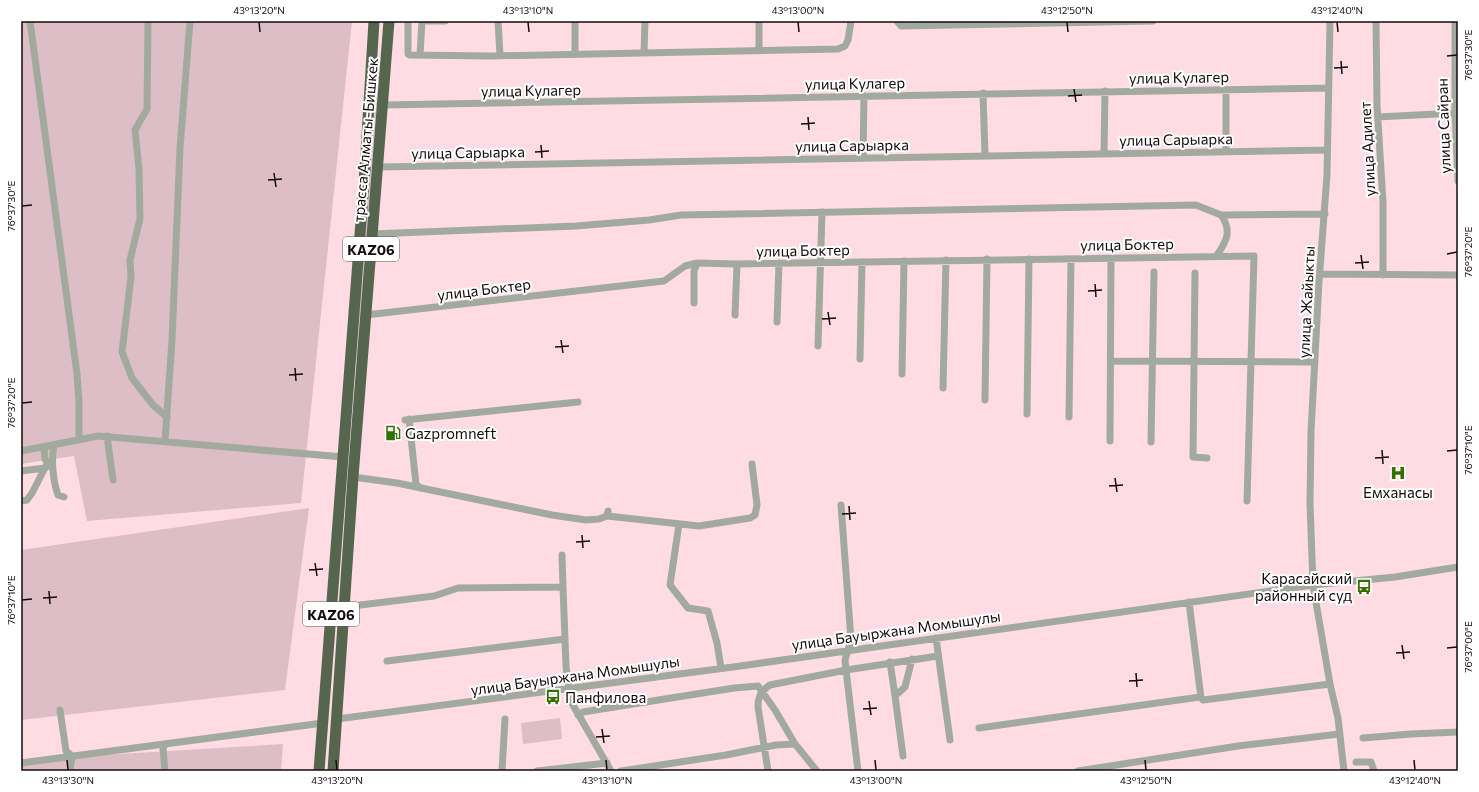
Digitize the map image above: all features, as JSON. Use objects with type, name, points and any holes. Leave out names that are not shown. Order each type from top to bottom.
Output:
[{"type":"highway","name":"трасса Алматы-Бишкек","points":[[343,457],[365,169],[374,21]]},
{"type":"highway","name":"трасса Алматы-Бишкек","points":[[353,477],[389,21]]},
{"type":"highway","points":[[372,47],[387,48]]},
{"type":"highway","points":[[349,367],[362,368]]},
{"type":"highway","name":"KАZ06","points":[[319,771],[343,457]]},
{"type":"highway","name":"KАZ06","points":[[333,771],[353,477]]},
{"type":"street","points":[[30,21],[77,374],[79,439]]},
{"type":"street","points":[[148,21],[147,109],[135,130],[139,169],[140,219],[130,260],[131,277],[122,352],[132,378],[153,405],[167,417]]},
{"type":"street","points":[[165,441],[180,148],[190,21]]},
{"type":"street","points":[[408,21],[408,54],[410,56],[644,53],[842,48],[848,40],[851,21]]},
{"type":"street","points":[[420,55],[422,21],[445,21]]},
{"type":"street","points":[[498,21],[500,55]]},
{"type":"street","points":[[568,21],[576,21],[575,54]]},
{"type":"street","points":[[644,53],[645,21]]},
{"type":"street","points":[[759,21],[759,50]]},
{"type":"street","name":"улица Жайыкты","points":[[1330,21],[1325,214],[1311,432],[1310,502],[1313,585],[1330,684],[1338,718],[1344,771]]},
{"type":"street","name":"улица Адилет","points":[[1376,21],[1378,117],[1383,202],[1383,275]]},
{"type":"street","name":"улица Сайран","points":[[1455,21],[1455,113],[1458,181]]},
{"type":"street","points":[[897,22],[901,26],[1152,22]]},
{"type":"street","name":"улица Кулагер","points":[[383,105],[983,93],[1328,88]]},
{"type":"street","points":[[1226,90],[1226,152]]},
{"type":"street","points":[[1104,154],[1105,91]]},
{"type":"street","points":[[983,93],[985,156]]},
{"type":"street","points":[[863,158],[864,96]]},
{"type":"street","points":[[1378,117],[1455,113]]},
{"type":"street","name":"улица Сарыарка","points":[[378,167],[1327,150]]},
{"type":"street","points":[[372,234],[576,226],[649,220],[681,215],[1196,204],[1221,215],[1325,214]]},
{"type":"street","points":[[818,346],[822,212]]},
{"type":"street","points":[[1217,255],[1228,233],[1227,223],[1221,215]]},
{"type":"street","name":"улица Боктер","points":[[366,315],[664,281],[685,266],[697,263],[737,264],[1247,255],[1254,256],[1250,362]]},
{"type":"street","points":[[1110,441],[1111,258]]},
{"type":"street","points":[[985,400],[987,259]]},
{"type":"street","points":[[1027,414],[1029,259]]},
{"type":"street","points":[[1069,417],[1071,259]]},
{"type":"street","points":[[943,388],[946,260]]},
{"type":"street","points":[[902,374],[904,261]]},
{"type":"street","points":[[860,359],[862,262]]},
{"type":"street","points":[[694,303],[694,271],[697,263]]},
{"type":"street","points":[[777,322],[779,263]]},
{"type":"street","points":[[735,315],[737,264]]},
{"type":"street","points":[[1151,442],[1154,272]]},
{"type":"street","points":[[1195,273],[1193,457],[1207,458]]},
{"type":"street","points":[[1320,274],[1458,275]]},
{"type":"street","points":[[1111,361],[1153,360],[1315,362]]},
{"type":"street","points":[[1247,501],[1250,362]]},
{"type":"street","points":[[420,488],[416,484],[407,419],[578,402]]},
{"type":"street","points":[[107,436],[112,480]]},
{"type":"street","points":[[21,451],[79,439],[107,436],[343,457]]},
{"type":"street","points":[[54,445],[54,471],[58,495],[64,497]]},
{"type":"street","points":[[21,501],[27,500],[32,493],[46,466],[44,447]]},
{"type":"street","points":[[353,477],[420,488],[552,515],[586,520],[599,519],[607,514],[699,526],[750,518],[755,515],[757,505],[752,464]]},
{"type":"street","points":[[21,471],[46,466],[54,471]]},
{"type":"street","points":[[841,505],[852,640],[845,660],[858,771]]},
{"type":"street","points":[[679,524],[670,585],[672,590],[688,608],[708,611],[717,643],[721,668]]},
{"type":"street","points":[[562,554],[565,639],[570,700],[611,771]]},
{"type":"street","name":"улица Бауыржана Момышулы","points":[[337,719],[848,651],[1313,585],[1395,577],[1458,567]]},
{"type":"street","points":[[344,607],[434,596],[458,588],[563,587]]},
{"type":"street","points":[[1189,602],[1200,697]]},
{"type":"street","points":[[936,638],[950,740]]},
{"type":"street","points":[[386,661],[565,639]]},
{"type":"street","points":[[836,652],[845,660]]},
{"type":"street","points":[[768,771],[758,707],[758,696],[762,690],[770,685],[846,670],[890,662],[938,656]]},
{"type":"street","points":[[895,696],[905,686],[912,659]]},
{"type":"street","points":[[890,662],[903,756]]},
{"type":"street","points":[[979,728],[1200,697],[1203,700],[1330,684]]},
{"type":"street","points":[[578,715],[583,712],[734,688],[758,686],[762,690],[795,744],[817,771]]},
{"type":"street","points":[[60,710],[66,751],[72,756]]},
{"type":"street","points":[[502,771],[505,719]]},
{"type":"street","points":[[21,763],[323,723]]},
{"type":"street","points":[[1363,738],[1458,732]]},
{"type":"street","points":[[1078,771],[1238,746],[1339,734]]},
{"type":"street","points":[[165,744],[163,749],[165,771]]},
{"type":"street","points":[[621,771],[795,744]]},
{"type":"street","points":[[70,771],[72,756]]},
{"type":"street","points":[[1356,762],[1371,762],[1374,771]]},
{"type":"street","points":[[537,771],[607,764]]},
{"type":"shaded area","points":[[21,21],[352,21],[301,503],[87,521],[74,456],[21,464]]},
{"type":"shaded area","points":[[376,61],[380,62],[357,359],[353,356]]},
{"type":"shaded area","points":[[309,508],[285,690],[21,720],[21,550]]},
{"type":"shaded area","points":[[560,718],[562,739],[523,744],[521,723]]},
{"type":"shaded area","points":[[283,744],[281,771],[21,771],[21,766],[69,757]]},
{"type":"place","name":"Gazpromneft","points":[[393,433]]},
{"type":"place","name":"Емханасы","points":[[1398,473]]},
{"type":"place","name":"Карасайский районный суд","points":[[1364,587]]},
{"type":"place","name":"Панфилова","points":[[553,697]]}]
